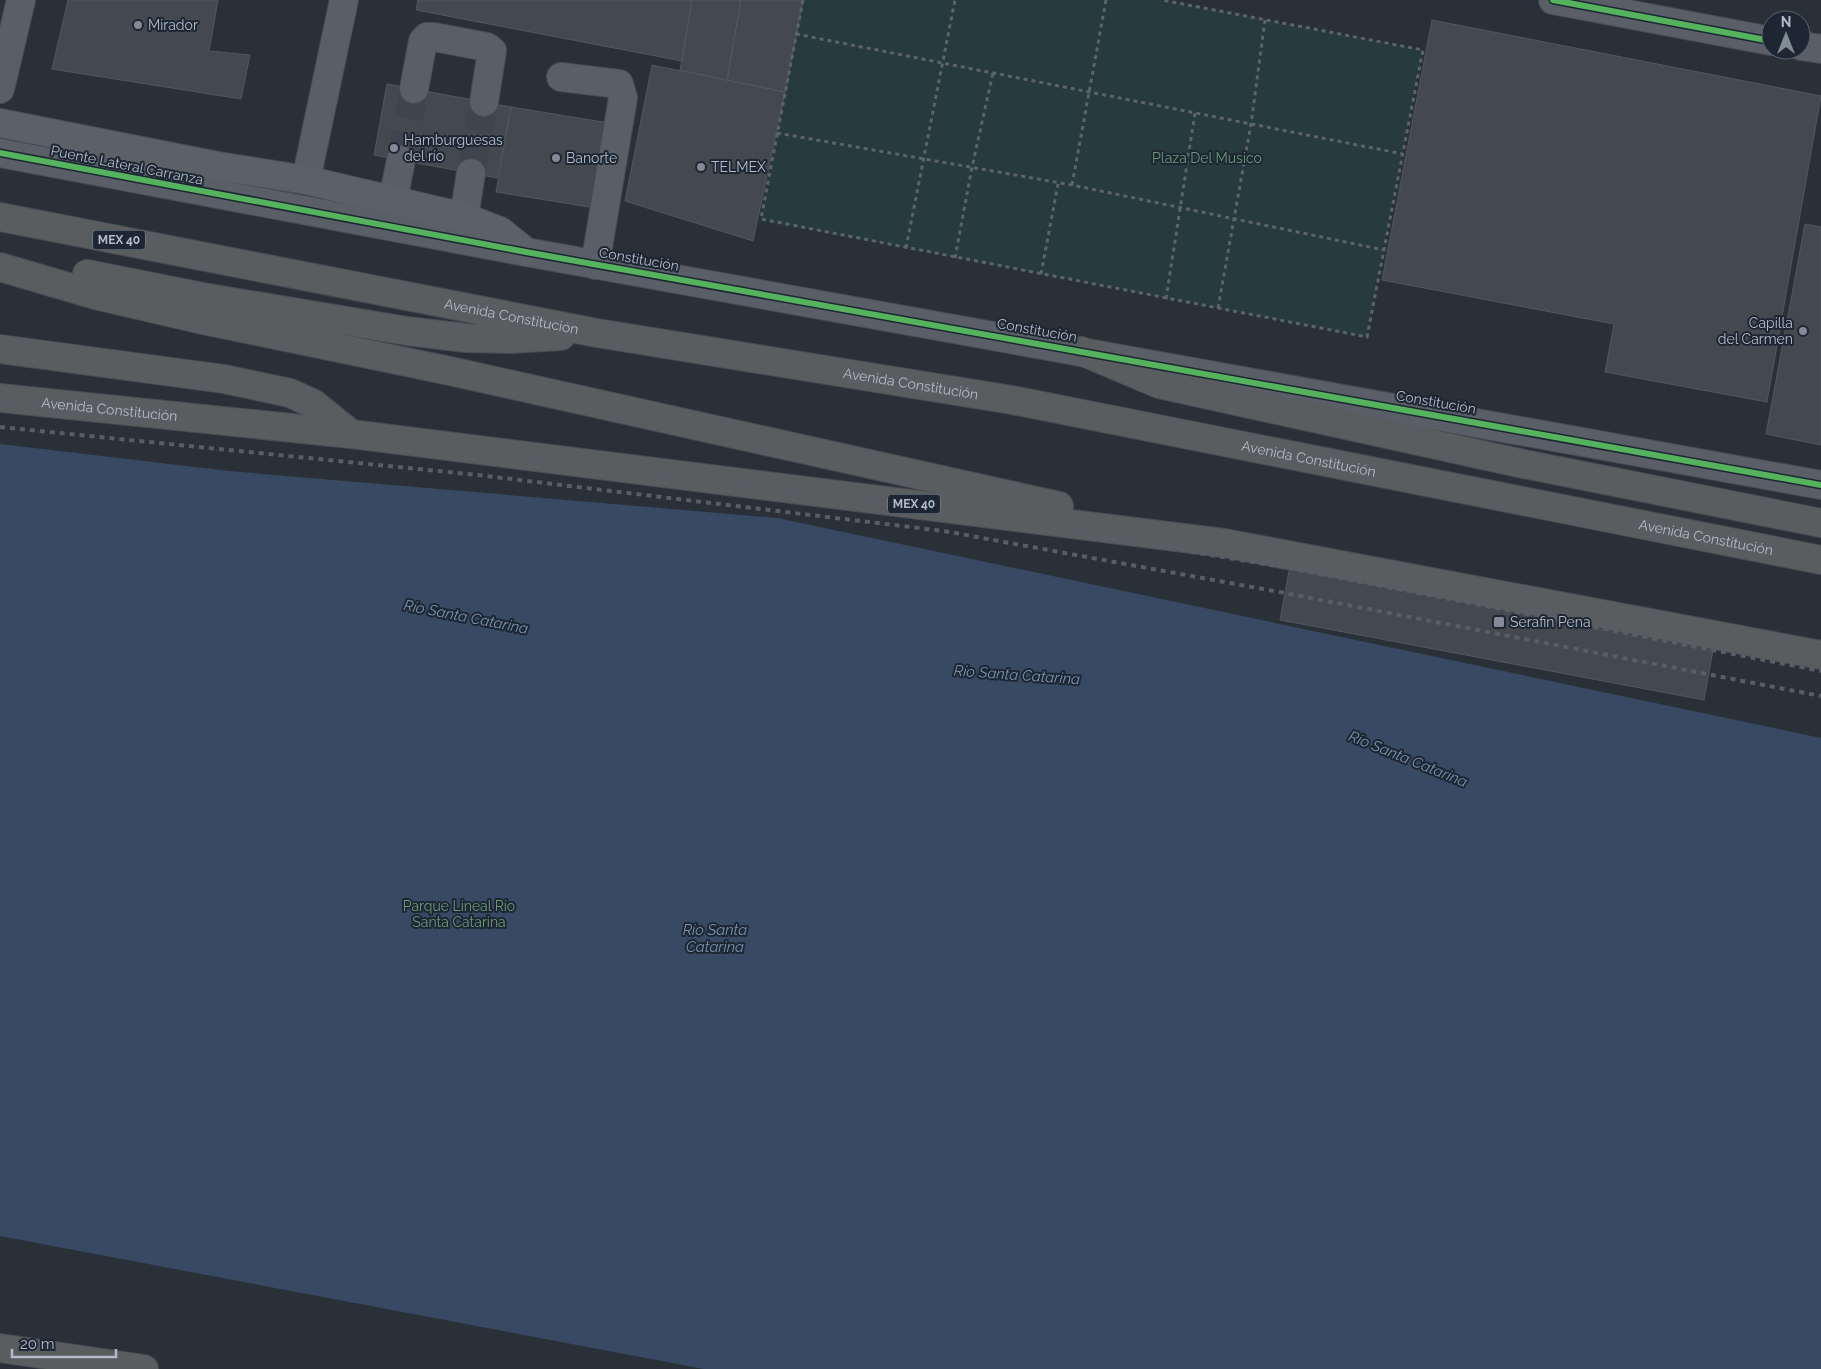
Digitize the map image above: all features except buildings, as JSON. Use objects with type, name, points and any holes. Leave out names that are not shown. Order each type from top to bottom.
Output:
[{"type":"highway","name":"Avenida Constitución","points":[[0,217],[597,333],[1012,400],[1821,560]]},
{"type":"highway","points":[[0,262],[87,274],[203,298],[407,331],[466,338],[510,339],[597,333]]},
{"type":"highway","points":[[0,267],[99,296],[203,320],[450,371],[1224,543]]},
{"type":"highway","points":[[0,349],[224,379],[290,393],[314,404],[351,434]]},
{"type":"highway","points":[[1081,351],[1159,384],[1520,463],[1821,523]]},
{"type":"highway","name":"Avenida Constitución","points":[[0,398],[351,434],[1224,543],[1821,655]]},
{"type":"highway","points":[[0,1348],[144,1369]]},
{"type":"main road","points":[[0,123],[218,166],[306,180],[464,217],[500,231],[526,252]]},
{"type":"street","points":[[0,89],[21,0]]},
{"type":"street","points":[[306,180],[344,0]]},
{"type":"street","points":[[1553,0],[1668,11],[1761,38]]},
{"type":"street","points":[[414,89],[423,41],[434,37],[487,47],[492,51],[484,102]]},
{"type":"street","points":[[561,77],[619,84],[622,89],[623,98],[595,264]]},
{"type":"street","name":"Puente Lateral Carranza","points":[[0,154],[249,201]]},
{"type":"street","points":[[393,200],[401,160]]},
{"type":"street","points":[[464,217],[471,173]]},
{"type":"street","name":"Constitución","points":[[249,201],[1821,485]]},
{"type":"path","points":[[803,0],[761,220],[1367,337],[1423,50],[1162,0]]},
{"type":"path","points":[[906,248],[955,0]]},
{"type":"path","points":[[1072,185],[1106,0]]},
{"type":"path","points":[[1218,308],[1251,124],[1265,20]]},
{"type":"path","points":[[796,34],[942,61],[993,73],[1403,154]]},
{"type":"path","points":[[955,258],[993,73]]},
{"type":"path","points":[[1166,299],[1195,113]]},
{"type":"path","points":[[777,133],[1072,185],[1384,250]]},
{"type":"path","points":[[1041,274],[1058,184]]},
{"type":"green space","name":"Plaza Del Musico","points":[[803,0],[1162,0],[1423,50],[1367,337],[760,220]]},
{"type":"water","name":"Río Santa Catarina","points":[[0,444],[229,471],[777,518],[1821,738],[1821,1369],[704,1369],[0,1236]]},
{"type":"tunnel","points":[[401,160],[414,89]]},
{"type":"tunnel","points":[[471,173],[484,102]]},
{"type":"railway","points":[[0,403],[480,452],[945,511],[1289,568],[1821,671]]},
{"type":"railway","points":[[0,427],[478,475],[944,531],[1285,593],[1821,696]]},
{"type":"cycle path","points":[[1553,0],[1761,39]]},
{"type":"cycle path","points":[[0,153],[526,252],[1821,485]]},
{"type":"place","name":"Mirador","points":[[138,25]]},
{"type":"place","name":"Hamburguesas del río","points":[[394,148]]},
{"type":"place","name":"Banorte","points":[[556,158]]},
{"type":"place","name":"TELMEX","points":[[701,167]]},
{"type":"place","name":"Capilla del Carmen","points":[[1803,331]]},
{"type":"place","name":"Serafin Pena","points":[[1499,622]]},
{"type":"park label","name":"Parque Lineal Río Santa Catarina","points":[[459,914]]}]
